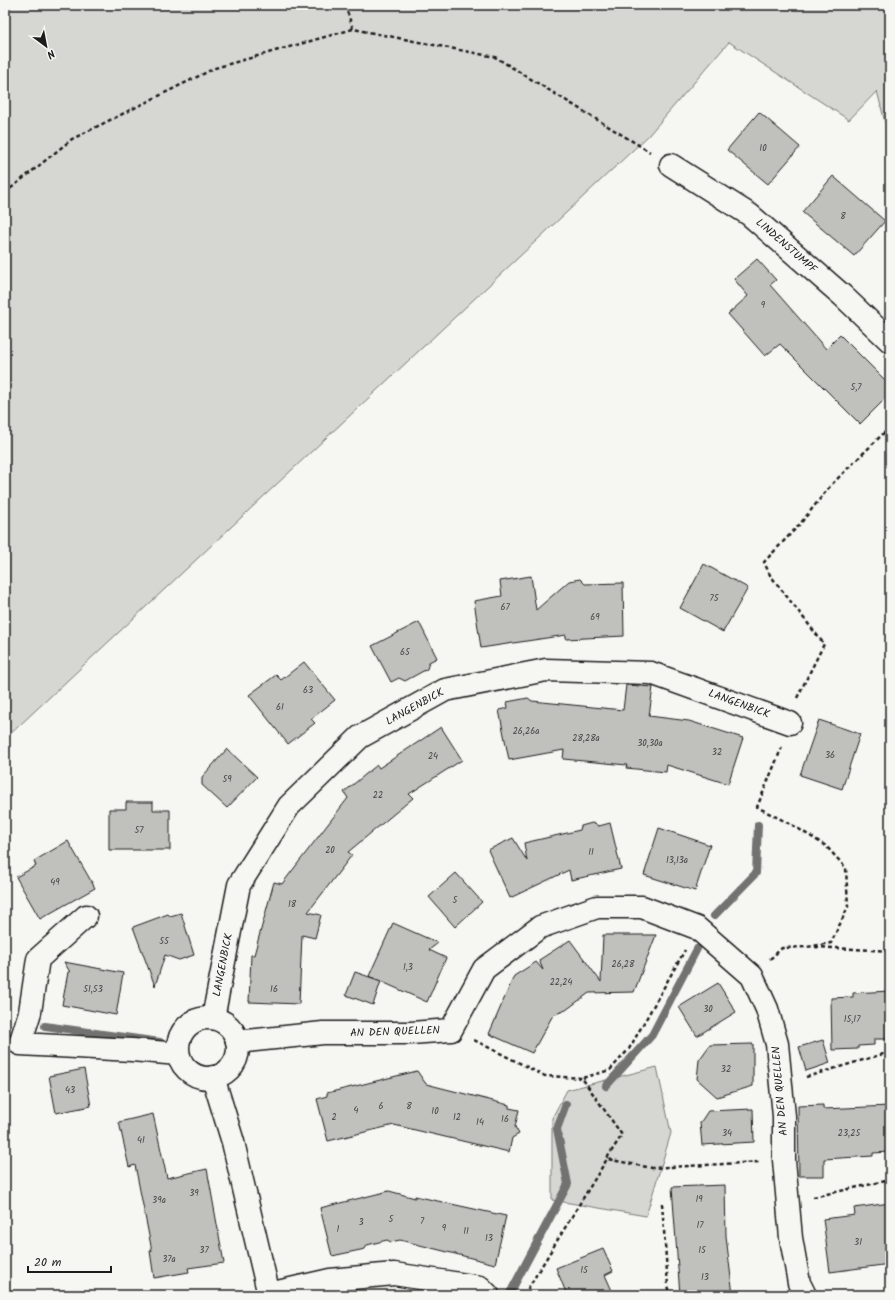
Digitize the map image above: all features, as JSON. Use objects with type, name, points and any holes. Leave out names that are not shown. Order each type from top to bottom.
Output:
[{"type":"street","name":"LINDENSTUMPF","points":[[671,165],[750,215],[843,296],[890,342]]},
{"type":"street","name":"LANGENBICK","points":[[213,1018],[239,885],[289,806],[360,737],[446,690],[546,670],[651,673],[790,723]]},
{"type":"street","name":"AN DEN QUELLEN","points":[[237,1042],[323,1033],[411,1033],[452,1030],[484,969],[540,927],[597,907],[642,907],[697,928],[752,976],[767,1009],[777,1044],[784,1116],[784,1160],[787,1203],[799,1283],[805,1295]]},
{"type":"street","points":[[86,916],[38,960],[30,1012],[20,1044],[178,1054]]},
{"type":"street","points":[[203,1018],[213,1018],[228,1026],[234,1033],[237,1042],[235,1060],[230,1068],[213,1077],[204,1077],[187,1070],[178,1054],[179,1040],[186,1027],[194,1021],[203,1018]]},
{"type":"street","points":[[213,1077],[232,1142],[269,1294],[330,1280],[394,1274],[480,1287],[488,1295]]},
{"type":"path","points":[[345,5],[354,29]]},
{"type":"path","points":[[5,193],[72,139],[215,68],[354,29],[495,58],[671,165]]},
{"type":"path","points":[[807,947],[831,943],[834,937],[848,907],[846,868],[826,846],[794,826],[757,807],[779,758],[799,694],[824,644],[770,575],[764,562],[800,524],[831,485],[890,427]]},
{"type":"path","points":[[452,1030],[545,1076],[582,1078],[610,1070],[630,1049],[697,928]]},
{"type":"path","points":[[752,976],[782,948],[807,947],[890,950]]},
{"type":"path","points":[[781,1084],[890,1052]]},
{"type":"path","points":[[524,1295],[622,1135],[582,1078]]},
{"type":"path","points":[[607,1159],[652,1168],[731,1165],[784,1160]]},
{"type":"path","points":[[787,1203],[890,1180]]},
{"type":"path","points":[[662,1203],[668,1286],[671,1295]]},
{"type":"shaded area","points":[[5,5],[890,5],[890,142],[877,91],[849,120],[729,42],[648,136],[5,739]]},
{"type":"shaded area","points":[[657,1067],[671,1133],[646,1216],[552,1200],[552,1118],[567,1090]]},
{"type":"building","points":[[759,112],[800,147],[768,184],[727,150]]},
{"type":"building","points":[[833,176],[885,221],[854,256],[802,212]]},
{"type":"building","points":[[757,259],[776,280],[770,285],[826,349],[840,335],[890,385],[890,394],[860,424],[780,344],[765,356],[728,314],[748,296],[734,279]]},
{"type":"building","points":[[704,564],[748,588],[723,632],[680,608]]},
{"type":"building","points":[[531,576],[536,610],[569,581],[580,579],[585,584],[623,583],[624,636],[566,639],[566,635],[481,648],[474,601],[502,596],[500,581]]},
{"type":"building","points":[[419,622],[437,658],[429,662],[427,669],[405,681],[399,678],[391,682],[372,646]]},
{"type":"building","points":[[304,662],[335,700],[311,719],[315,723],[288,744],[249,695],[276,675],[281,680]]},
{"type":"building","points":[[626,685],[653,687],[649,716],[689,721],[743,738],[728,784],[667,765],[666,772],[626,768],[627,765],[563,759],[564,750],[509,760],[499,710],[508,708],[507,702],[528,698],[532,701],[623,710]]},
{"type":"building","points":[[819,720],[860,734],[842,789],[800,775]]},
{"type":"building","points":[[441,727],[462,760],[409,794],[413,798],[348,852],[352,855],[308,912],[321,915],[315,938],[302,935],[299,1004],[249,1002],[251,955],[254,955],[274,882],[282,884],[348,798],[344,792],[377,765],[379,768]]},
{"type":"building","points":[[227,749],[257,777],[227,808],[202,785],[202,777]]},
{"type":"building","points":[[126,802],[153,802],[153,810],[170,810],[170,850],[109,850],[109,809],[126,809]]},
{"type":"building","points":[[592,823],[599,826],[610,823],[621,869],[571,880],[569,870],[510,898],[488,850],[513,838],[527,861],[524,843],[580,830],[581,826]]},
{"type":"building","points":[[659,828],[710,845],[695,891],[644,875]]},
{"type":"building","points":[[68,841],[95,888],[40,919],[16,877],[36,866],[34,861]]},
{"type":"building","points":[[456,873],[482,902],[455,927],[429,897]]},
{"type":"building","points":[[181,913],[194,955],[179,960],[165,955],[155,986],[133,927],[168,914],[170,916]]},
{"type":"building","points":[[393,923],[438,943],[429,950],[446,958],[427,1002],[369,976]]},
{"type":"building","points":[[603,935],[656,935],[634,992],[589,993],[566,1010],[553,1015],[532,1053],[489,1034],[514,976],[536,962],[543,970],[539,960],[570,940],[601,982]]},
{"type":"building","points":[[64,962],[123,973],[116,1015],[62,1005],[68,972],[70,972]]},
{"type":"building","points":[[355,972],[381,981],[373,1005],[346,995]]},
{"type":"building","points":[[718,983],[736,1012],[697,1036],[679,1007]]},
{"type":"building","points":[[890,991],[890,1039],[874,1039],[874,1045],[858,1046],[858,1049],[832,1050],[831,998],[853,997],[853,993]]},
{"type":"building","points":[[823,1040],[830,1063],[806,1071],[799,1047]]},
{"type":"building","points":[[753,1044],[753,1086],[717,1097],[697,1079],[699,1060],[710,1045]]},
{"type":"building","points":[[84,1069],[91,1106],[56,1113],[49,1076]]},
{"type":"building","points":[[417,1071],[426,1084],[509,1105],[509,1108],[519,1110],[515,1127],[519,1134],[512,1138],[509,1152],[394,1125],[328,1141],[317,1099],[327,1096],[327,1093]]},
{"type":"building","points":[[823,1105],[823,1109],[890,1106],[890,1152],[873,1153],[873,1156],[824,1159],[824,1176],[799,1176],[798,1106]]},
{"type":"building","points":[[753,1109],[754,1142],[702,1145],[700,1123],[708,1111]]},
{"type":"building","points":[[153,1114],[167,1178],[207,1169],[224,1263],[188,1268],[189,1272],[154,1278],[150,1251],[152,1251],[135,1165],[129,1167],[119,1122]]},
{"type":"building","points":[[725,1185],[726,1236],[733,1295],[680,1295],[672,1187]]},
{"type":"building","points":[[389,1191],[415,1198],[415,1196],[506,1216],[495,1264],[400,1240],[391,1242],[387,1240],[367,1245],[365,1249],[332,1256],[320,1208]]},
{"type":"building","points":[[890,1203],[890,1264],[830,1272],[823,1219],[855,1215],[854,1208]]},
{"type":"building","points":[[603,1249],[613,1271],[605,1275],[614,1295],[567,1295],[556,1268]]},
{"type":"waterway","points":[[714,916],[756,873],[758,825]]},
{"type":"waterway","points":[[606,1086],[652,1035],[697,949]]},
{"type":"waterway","points":[[45,1026],[160,1042]]},
{"type":"waterway","points":[[509,1295],[568,1184],[557,1129],[566,1104]]}]
